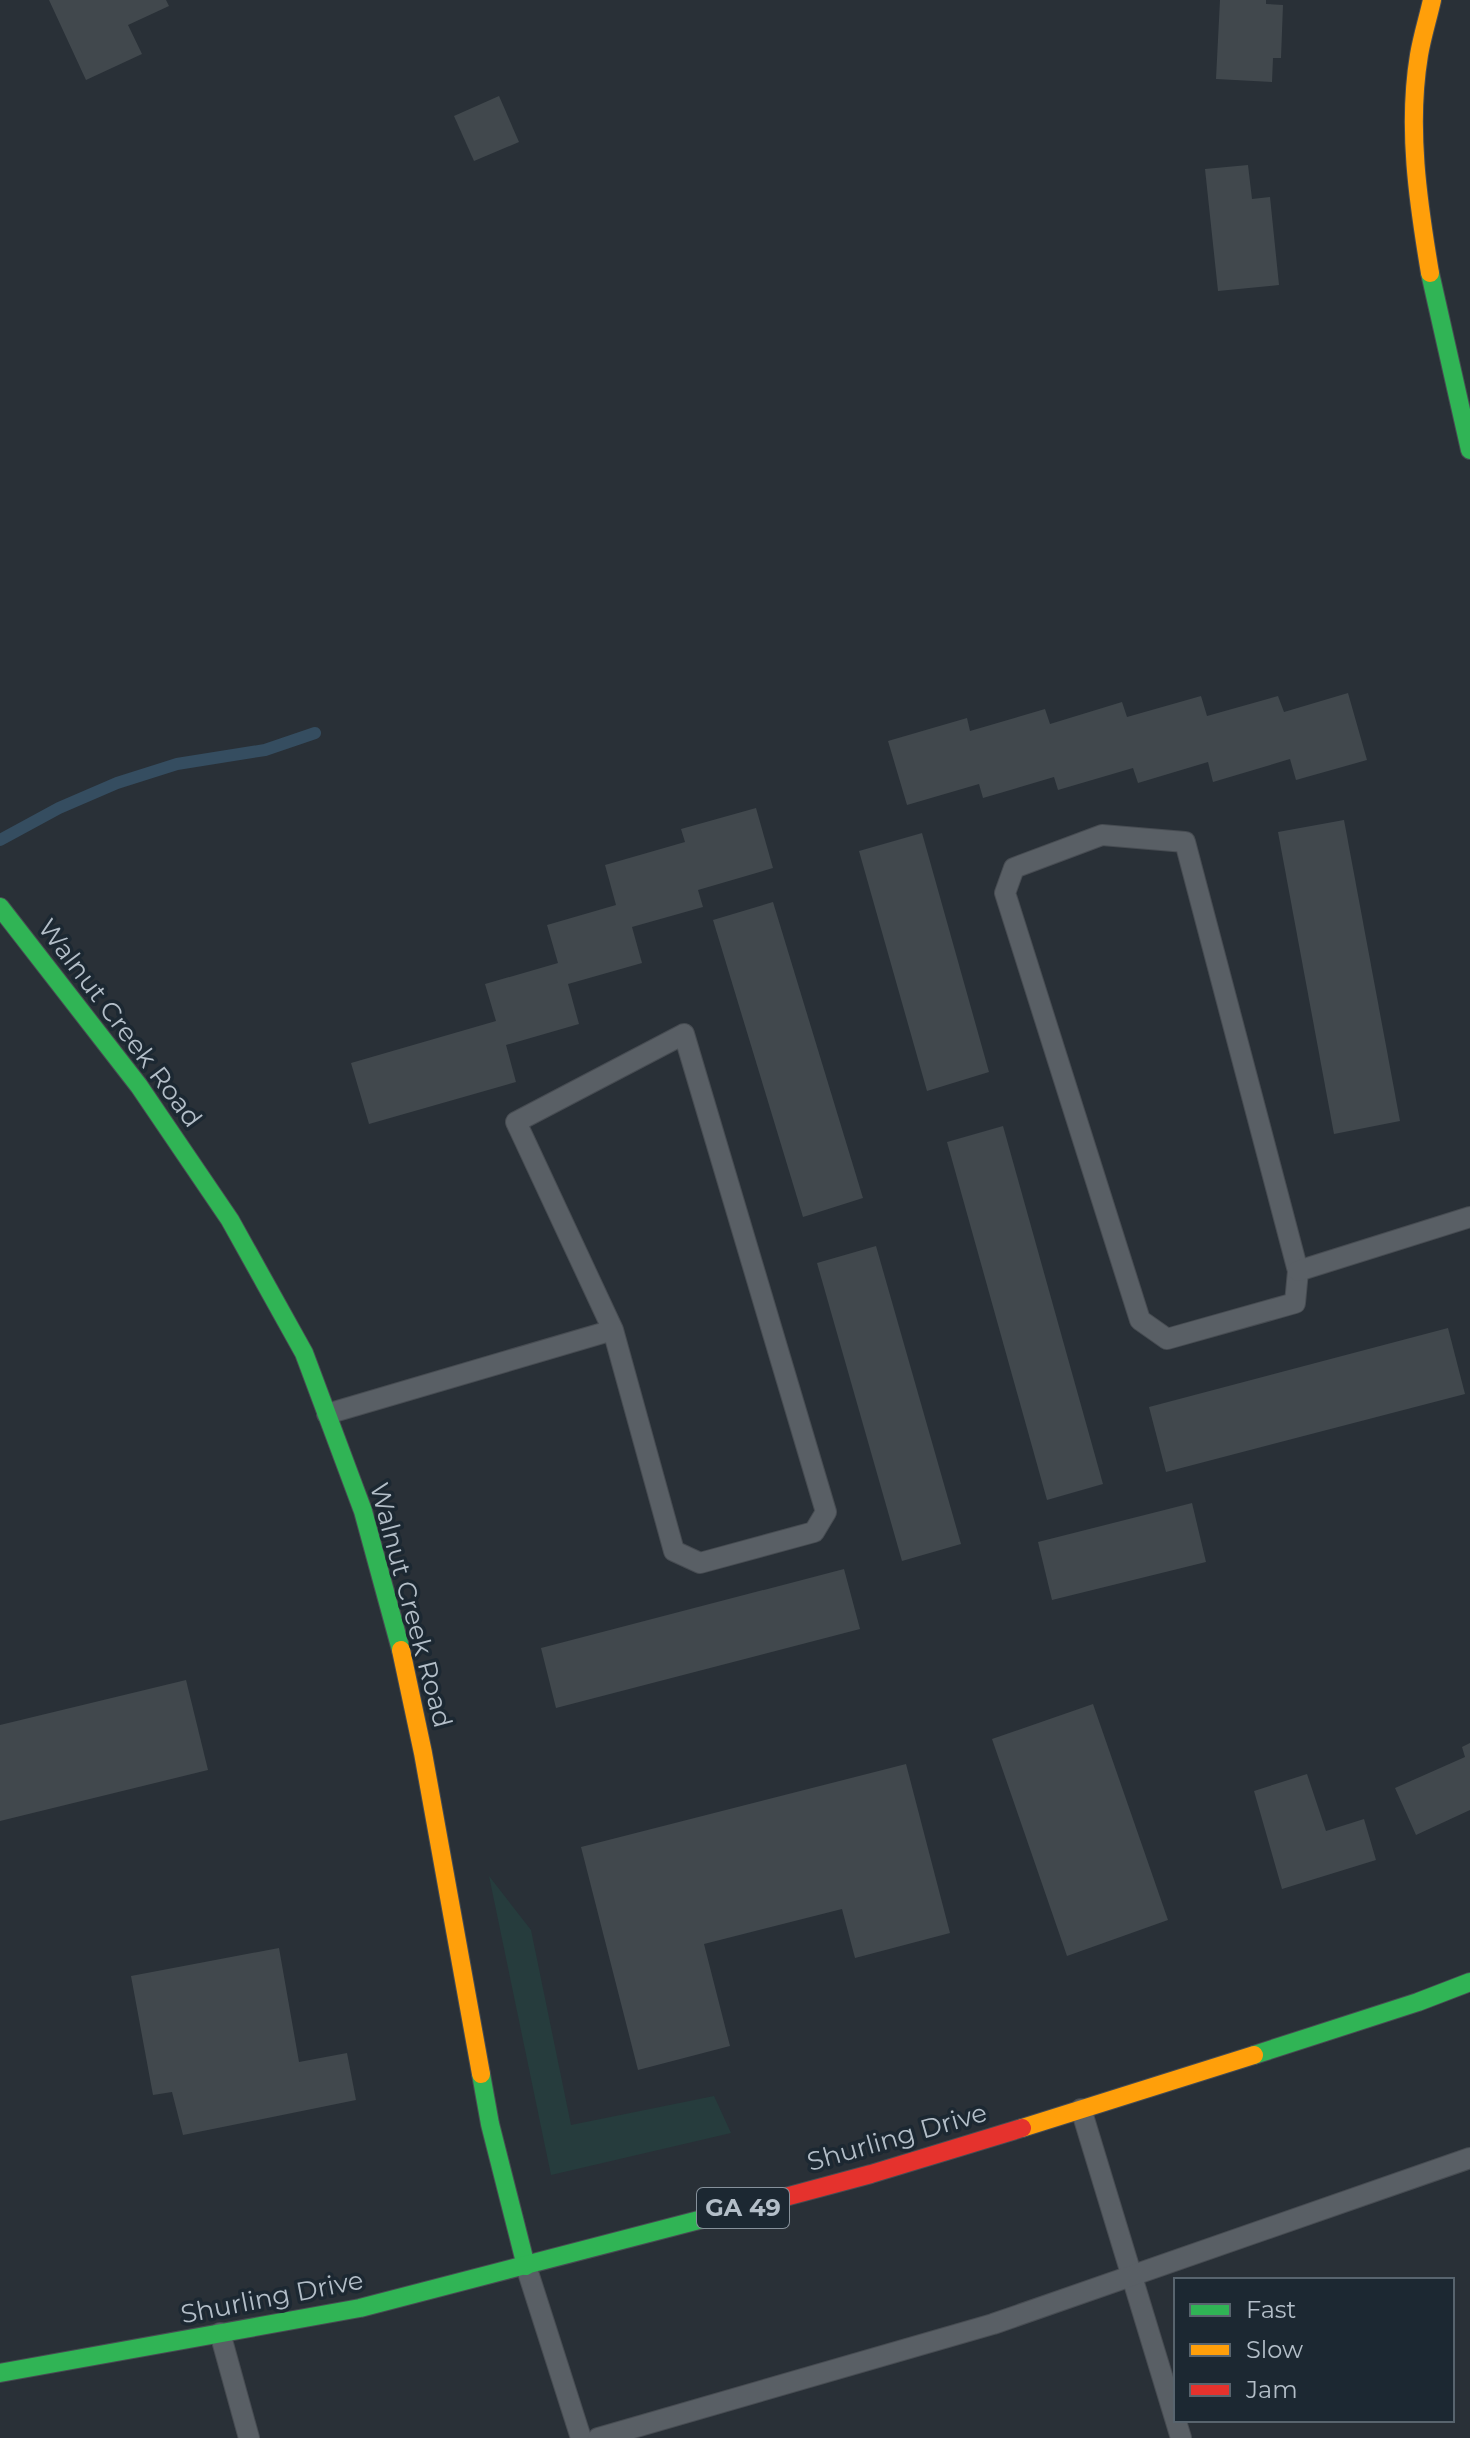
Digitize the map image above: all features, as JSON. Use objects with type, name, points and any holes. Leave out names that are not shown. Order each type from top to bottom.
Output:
[{"type":"street","points":[[1432,0],[1413,93],[1413,157],[1421,224],[1470,450]]},
{"type":"street","name":"Walnut Creek Road","points":[[0,907],[139,1086],[230,1220],[304,1353],[363,1511],[392,1611],[423,1753],[490,2124],[526,2266]]},
{"type":"street","name":"Shurling Drive","points":[[0,2373],[360,2308],[526,2266],[871,2174],[1418,2002],[1470,1982]]},
{"type":"lane","points":[[1102,835],[1185,842],[1298,1271],[1295,1303],[1167,1339],[1140,1320],[1005,893],[1014,868],[1102,835]]},
{"type":"lane","points":[[684,1034],[826,1512],[814,1532],[700,1563],[674,1551],[613,1330],[516,1122],[684,1034]]},
{"type":"lane","points":[[1298,1271],[1470,1217]]},
{"type":"lane","points":[[327,1414],[613,1330]]},
{"type":"lane","points":[[1081,2109],[1174,2415]]},
{"type":"lane","points":[[598,2438],[993,2324],[1470,2158]]},
{"type":"lane","points":[[526,2266],[581,2438]]},
{"type":"lane","points":[[220,2333],[249,2438]]},
{"type":"green space","points":[[489,1876],[531,1930],[571,2125],[714,2096],[731,2133],[551,2175]]},
{"type":"building","points":[[49,0],[166,0],[169,6],[128,25],[142,54],[86,80]]},
{"type":"building","points":[[1220,0],[1266,0],[1266,4],[1283,5],[1281,58],[1273,58],[1272,82],[1216,79]]},
{"type":"building","points":[[499,96],[519,142],[474,161],[454,116]]},
{"type":"building","points":[[1248,165],[1252,199],[1270,197],[1279,285],[1218,291],[1205,169]]},
{"type":"building","points":[[1348,693],[1367,760],[1296,780],[1290,759],[1213,782],[1208,762],[1138,783],[1133,768],[1058,790],[1054,777],[983,798],[979,784],[907,805],[888,741],[967,718],[970,731],[1045,709],[1050,724],[1122,702],[1127,717],[1201,696],[1207,716],[1278,696],[1284,712]]},
{"type":"building","points":[[756,808],[773,868],[698,890],[703,907],[632,927],[642,963],[568,984],[579,1024],[506,1045],[516,1082],[369,1124],[351,1063],[496,1021],[485,984],[558,963],[547,925],[616,905],[605,865],[685,842],[681,829]]},
{"type":"building","points":[[1344,820],[1400,1121],[1334,1134],[1278,832]]},
{"type":"building","points":[[922,833],[989,1072],[927,1091],[859,851]]},
{"type":"building","points":[[773,902],[863,1198],[803,1217],[713,920]]},
{"type":"building","points":[[1003,1126],[1103,1484],[1047,1500],[947,1142]]},
{"type":"building","points":[[876,1246],[961,1544],[902,1561],[817,1263]]},
{"type":"building","points":[[1448,1328],[1465,1394],[1166,1472],[1149,1407]]},
{"type":"building","points":[[1192,1503],[1206,1562],[1052,1600],[1038,1542]]},
{"type":"building","points":[[844,1569],[860,1629],[556,1708],[541,1648]]},
{"type":"building","points":[[186,1680],[208,1770],[0,1821],[0,1725]]},
{"type":"building","points":[[1093,1704],[1168,1920],[1067,1956],[992,1739]]},
{"type":"building","points":[[1470,1743],[1470,1810],[1416,1835],[1395,1788],[1465,1757],[1462,1747]]},
{"type":"building","points":[[906,1764],[950,1933],[855,1958],[842,1909],[704,1944],[730,2046],[638,2070],[581,1847]]},
{"type":"building","points":[[1307,1774],[1326,1831],[1364,1819],[1376,1860],[1282,1889],[1254,1791]]},
{"type":"building","points":[[279,1948],[299,2062],[347,2053],[356,2100],[183,2135],[172,2092],[153,2095],[131,1976]]},
{"type":"waterway","points":[[0,840],[59,808],[117,783],[177,764],[265,750],[315,733]]},
{"type":"traffic: fast","points":[[1430,273],[1470,450]]},
{"type":"traffic: fast","points":[[0,907],[139,1086],[230,1220],[304,1353],[363,1511],[401,1650]]},
{"type":"traffic: fast","points":[[1254,2055],[1470,1982]]},
{"type":"traffic: fast","points":[[481,2074],[490,2124],[526,2266]]},
{"type":"traffic: fast","points":[[0,2373],[360,2308],[722,2214]]},
{"type":"traffic: slow","points":[[1430,273],[1418,192],[1414,109],[1419,55],[1432,0]]},
{"type":"traffic: slow","points":[[401,1650],[423,1753],[481,2074]]},
{"type":"traffic: slow","points":[[1022,2128],[1254,2055]]},
{"type":"traffic: jam","points":[[722,2214],[871,2174],[1022,2128]]}]
